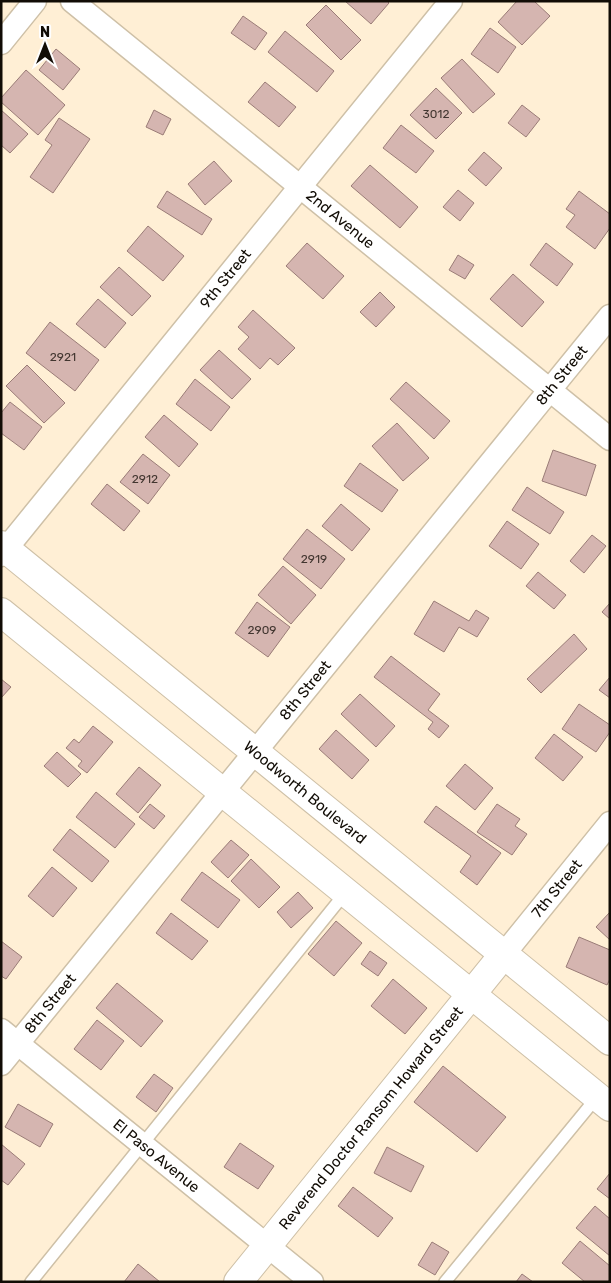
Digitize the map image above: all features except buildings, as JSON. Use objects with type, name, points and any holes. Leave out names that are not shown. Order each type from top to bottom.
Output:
[{"type":"main road","name":"Woodworth Boulevard","points":[[3,550],[610,1041]]},
{"type":"main road","points":[[1,612],[603,1102]]},
{"type":"main road","name":"Reverend Doctor Ransom Howard Street","points":[[238,1282],[504,954]]},
{"type":"street","points":[[1,43],[35,1]]},
{"type":"street","name":"2nd Avenue","points":[[72,1],[610,439]]},
{"type":"street","name":"9th Street","points":[[3,550],[451,1]]},
{"type":"street","name":"8th Street","points":[[1,1064],[10,1036],[222,792],[610,316]]},
{"type":"street","name":"7th Street","points":[[504,954],[610,824]]},
{"type":"street","name":"El Paso Avenue","points":[[10,1036],[312,1282]]},
{"type":"lane","points":[[31,1282],[346,892]]},
{"type":"lane","points":[[445,1282],[603,1102]]}]
